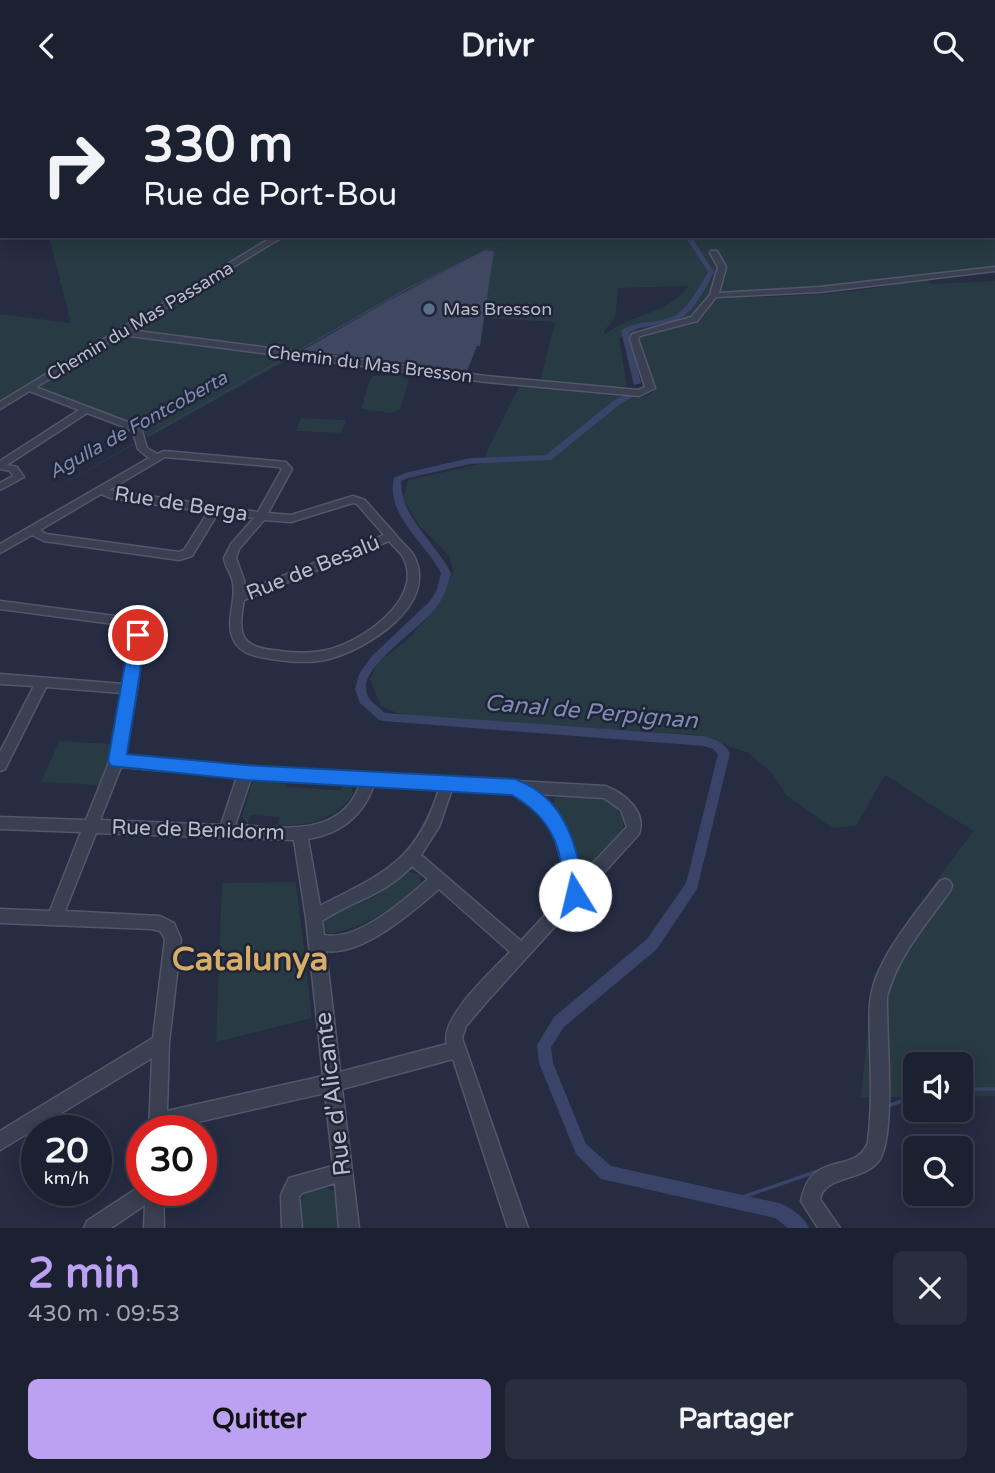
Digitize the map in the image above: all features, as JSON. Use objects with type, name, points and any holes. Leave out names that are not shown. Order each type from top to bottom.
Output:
[{"type":"street","name":"Chemin du Mas Passama","points":[[0,406],[277,238]]},
{"type":"street","points":[[714,253],[722,267],[714,295],[757,296],[845,288],[995,269]]},
{"type":"street","name":"Chemin du Mas Bresson","points":[[122,332],[486,379],[644,393],[650,388],[634,339],[636,334],[694,319],[714,295]]},
{"type":"street","points":[[30,388],[130,426],[141,440],[143,449],[156,457]]},
{"type":"street","points":[[0,465],[87,409]]},
{"type":"street","points":[[0,549],[156,457],[172,453],[286,466],[288,469],[261,516],[230,557],[239,582],[237,632],[244,646],[254,651],[299,658],[340,652],[359,644],[382,628],[398,611],[410,592],[414,576],[409,558],[389,537]]},
{"type":"street","points":[[0,465],[13,469],[19,477],[0,487]]},
{"type":"street","name":"Rue de Berga","points":[[101,490],[110,495],[291,519],[353,499],[361,502],[389,537]]},
{"type":"street","points":[[32,531],[44,537],[179,556],[188,553],[215,510]]},
{"type":"street","name":"Rue de Besalú","points":[[238,598],[389,537]]},
{"type":"street","points":[[0,605],[132,624],[138,635],[117,761],[55,918]]},
{"type":"street","points":[[0,679],[131,689]]},
{"type":"street","points":[[0,765],[42,683]]},
{"type":"street","points":[[117,761],[246,772],[605,792],[623,800],[634,819],[634,829],[459,1021],[454,1038],[455,1050],[518,1228]]},
{"type":"street","points":[[226,832],[246,772]]},
{"type":"street","name":"Rue de Benidorm","points":[[0,823],[300,834],[333,826],[350,814],[363,799],[369,779]]},
{"type":"street","points":[[314,918],[326,909],[354,898],[392,876],[413,857],[433,825],[447,784]]},
{"type":"street","points":[[515,787],[540,802],[556,823],[569,851],[575,895]]},
{"type":"street","name":"Rue d'Alicante","points":[[300,834],[314,918],[349,1228]]},
{"type":"street","points":[[413,857],[522,952]]},
{"type":"street","points":[[316,941],[325,946],[336,945],[369,931],[396,915],[439,879]]},
{"type":"street","points":[[830,1228],[810,1201],[813,1188],[819,1180],[854,1169],[875,1151],[880,1123],[877,1049],[880,994],[906,943],[945,886]]},
{"type":"street","points":[[0,915],[151,922],[165,924],[171,930],[173,939],[161,1043],[158,1115]]},
{"type":"street","points":[[0,1141],[161,1043]]},
{"type":"street","points":[[203,1115],[455,1050]]},
{"type":"street","points":[[292,1228],[290,1195],[296,1185],[342,1172]]},
{"type":"street","points":[[94,1228],[128,1206]]},
{"type":"street","points":[[153,1206],[154,1228]]},
{"type":"shaded area","points":[[50,238],[273,238],[0,403],[0,314],[71,323]]},
{"type":"shaded area","points":[[280,238],[995,238],[995,268],[930,273],[844,287],[712,294],[691,318],[681,323],[639,329],[632,335],[619,338],[627,387],[622,388],[540,381],[555,322],[484,318],[493,251],[485,250],[300,351],[128,330]],"holes":[[[689,286],[670,303],[616,327],[605,334],[604,331],[615,318],[618,288]]]},
{"type":"shaded area","points":[[926,278],[931,284],[995,281],[995,1096],[973,1097],[973,1052],[903,1052],[903,1097],[861,1097],[873,976],[909,918],[973,831],[885,775],[856,826],[832,828],[787,796],[772,773],[748,753],[700,735],[404,716],[381,706],[370,679],[379,661],[405,642],[438,606],[453,571],[449,556],[419,525],[403,499],[408,480],[485,463],[487,451],[520,384],[635,397],[648,395],[655,390],[637,339],[643,332],[676,327],[693,320],[717,297],[822,294]]},
{"type":"shaded area","points":[[122,334],[293,357],[149,437],[128,423],[36,387]]},
{"type":"shaded area","points":[[373,376],[400,376],[409,380],[400,410],[390,413],[361,409]]},
{"type":"shaded area","points":[[301,418],[346,420],[341,433],[296,431]]},
{"type":"shaded area","points":[[59,741],[114,744],[100,785],[41,782]]},
{"type":"shaded area","points":[[260,778],[287,780],[285,787],[340,790],[344,783],[352,788],[353,794],[338,810],[320,820],[278,825],[280,817],[252,815],[247,824],[242,816],[251,785]]},
{"type":"shaded area","points":[[563,795],[606,799],[614,803],[624,820],[622,834],[593,864],[578,859],[565,824],[552,809],[555,798]]},
{"type":"shaded area","points":[[409,872],[419,874],[421,882],[392,907],[342,931],[331,934],[324,930],[323,924],[328,917],[376,896]]},
{"type":"shaded area","points":[[296,882],[312,1018],[216,1042],[222,883]]},
{"type":"shaded area","points":[[323,1186],[334,1191],[339,1228],[300,1228],[301,1200],[308,1192]]},
{"type":"water","points":[[512,238],[408,289],[0,520],[407,288]]},
{"type":"building","name":"Mas Bresson","points":[[485,250],[494,251],[480,346],[477,346],[467,371],[303,350],[388,301]]},
{"type":"waterway","name":"Canal de Perpignan","points":[[637,383],[625,331],[635,326],[673,320],[697,298],[711,272],[689,238]]},
{"type":"waterway","name":"Canal de Perpignan","points":[[631,395],[616,403],[548,458],[470,461],[397,480],[400,506],[446,573],[434,604],[376,659],[365,674],[360,689],[366,703],[383,717],[704,741],[717,745],[724,753],[692,885],[652,944],[559,1022],[544,1045],[546,1063],[581,1149],[607,1173],[779,1211],[801,1228]]},
{"type":"waterway","points":[[973,1089],[995,1089]]},
{"type":"waterway","points":[[888,1106],[903,1100]]},
{"type":"waterway","points":[[734,1200],[824,1169]]},
{"type":"place","name":"Mas Bresson","points":[[429,309]]},
{"type":"district","name":"Catalunya","points":[[250,959]]},
{"type":"route","points":[[138,635],[117,761],[246,772],[515,787],[540,802],[556,823],[569,851],[575,895]]},
{"type":"water label","name":"Agulla de Fontcoberta","points":[[138,425]]}]
